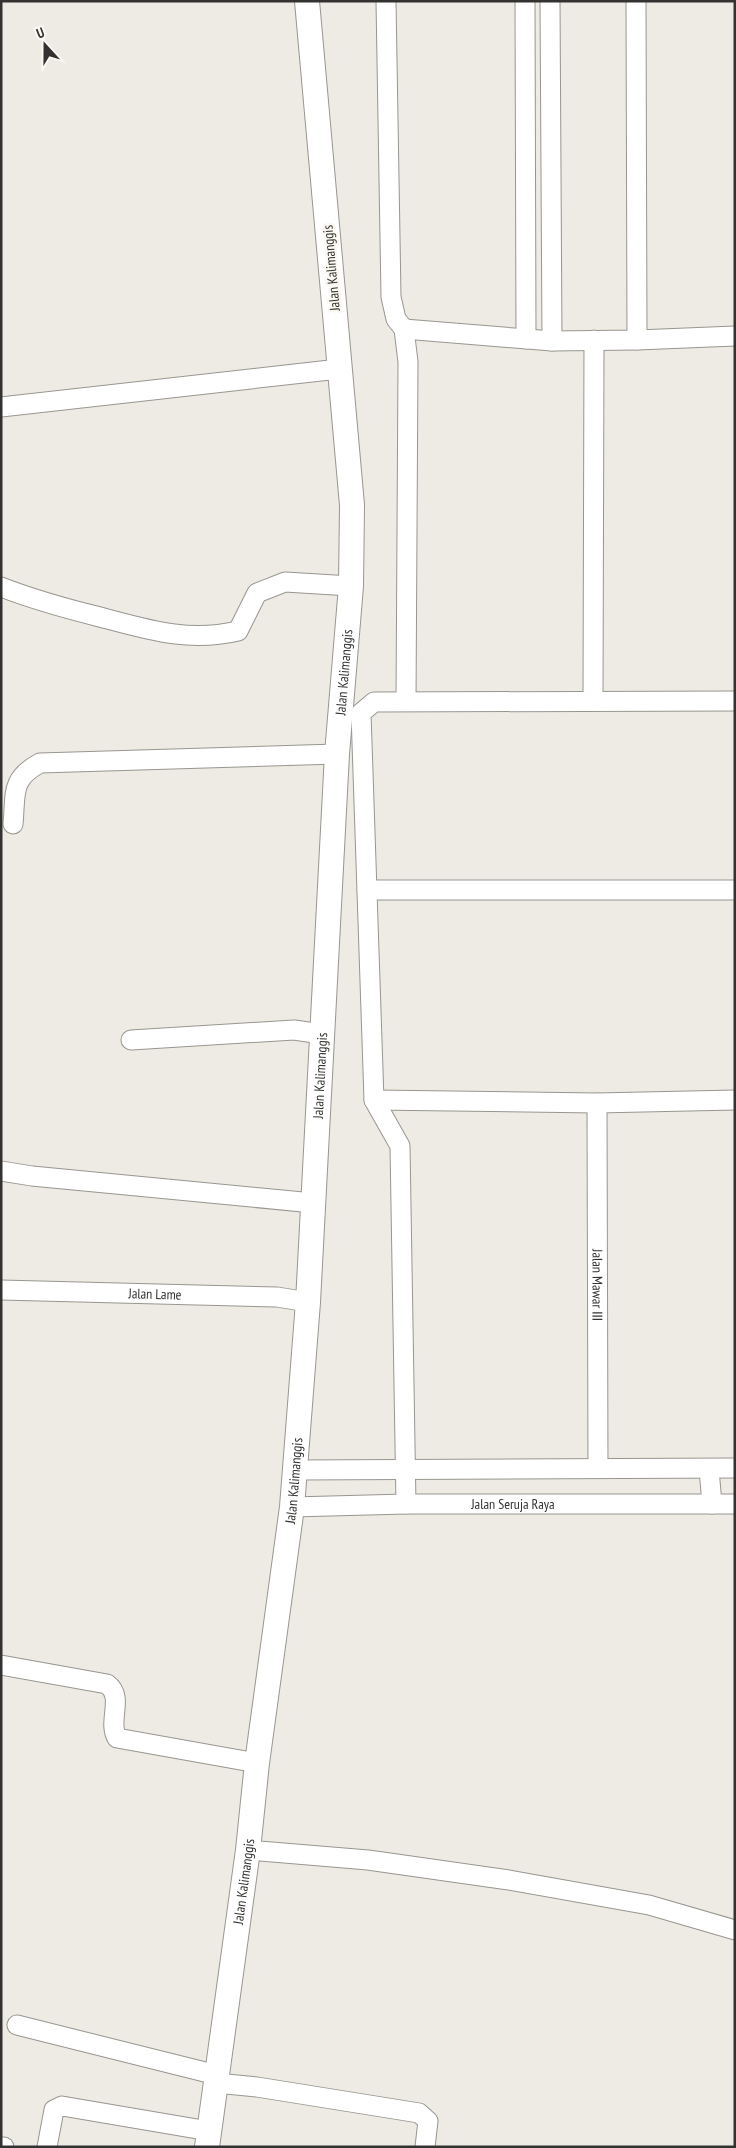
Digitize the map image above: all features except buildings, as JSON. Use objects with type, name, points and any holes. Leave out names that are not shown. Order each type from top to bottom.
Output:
[{"type":"main road","name":"Jalan Kalimanggis","points":[[208,2139],[248,1850],[257,1763],[292,1507],[308,1302],[337,754],[351,586],[352,506],[307,1]]},
{"type":"street","points":[[386,1],[391,298],[396,319],[404,329],[408,362],[406,702]]},
{"type":"street","points":[[525,1],[526,339]]},
{"type":"street","points":[[550,1],[552,341]]},
{"type":"street","points":[[636,1],[637,340]]},
{"type":"street","points":[[526,67],[550,67]]},
{"type":"street","points":[[404,329],[552,341],[735,336]]},
{"type":"street","points":[[594,340],[594,700]]},
{"type":"street","points":[[1,407],[339,369]]},
{"type":"street","points":[[1,587],[34,600],[164,634],[216,636],[238,630],[257,593],[285,582],[351,586]]},
{"type":"street","points":[[406,1504],[400,1146],[374,1100],[362,713],[374,702],[735,701]]},
{"type":"street","points":[[12,824],[18,781],[28,770],[40,763],[337,754]]},
{"type":"street","points":[[367,890],[735,890]]},
{"type":"street","points":[[131,1040],[294,1030],[322,1034]]},
{"type":"street","points":[[374,1100],[597,1103],[735,1100]]},
{"type":"street","name":"Jalan Mawar III","points":[[597,1103],[598,1468]]},
{"type":"street","points":[[1,1171],[32,1176],[312,1203]]},
{"type":"street","name":"Jalan Lame","points":[[1,1290],[278,1296],[308,1302]]},
{"type":"street","points":[[709,1468],[712,1504]]},
{"type":"street","points":[[295,1470],[735,1468]]},
{"type":"street","name":"Jalan Seruja Raya","points":[[292,1507],[406,1504],[735,1504]]},
{"type":"street","points":[[1,1665],[107,1684],[116,1695],[114,1730],[117,1738],[257,1763]]},
{"type":"street","points":[[248,1850],[368,1860],[509,1880],[650,1905],[735,1930]]},
{"type":"street","points":[[17,2025],[216,2079],[419,2113],[428,2121],[425,2147]]},
{"type":"street","points":[[47,2147],[54,2110],[62,2106],[208,2139]]}]
